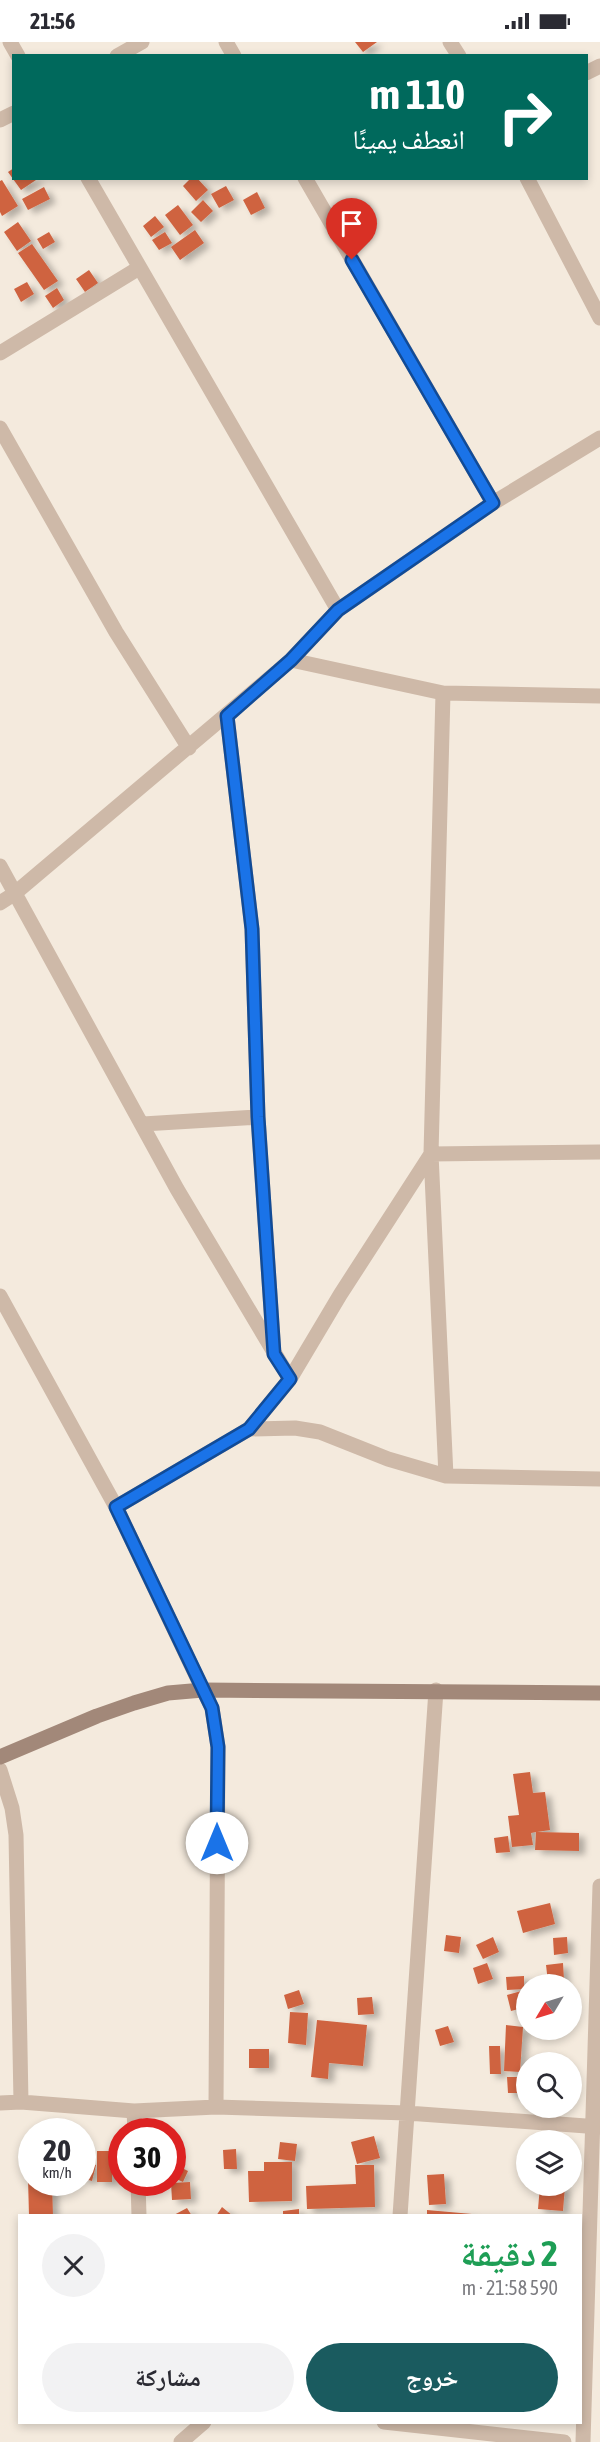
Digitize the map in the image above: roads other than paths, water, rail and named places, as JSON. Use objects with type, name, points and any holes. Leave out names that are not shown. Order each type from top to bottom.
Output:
[{"type":"main road","points":[[0,1757],[97,1716],[168,1693],[203,1690],[600,1693]]},
{"type":"street","points":[[121,54],[142,42]]},
{"type":"street","points":[[89,180],[338,610]]},
{"type":"street","points":[[306,180],[493,503]]},
{"type":"street","points":[[528,180],[600,318]]},
{"type":"street","points":[[0,354],[139,268]]},
{"type":"street","points":[[0,428],[116,632],[189,748]]},
{"type":"street","points":[[0,903],[14,894],[227,716],[291,660],[338,610],[493,503],[600,438]]},
{"type":"street","points":[[291,660],[443,693],[600,696]]},
{"type":"street","points":[[443,693],[431,1154],[446,1476]]},
{"type":"street","points":[[227,716],[252,929],[258,1117],[274,1354]]},
{"type":"street","points":[[0,866],[177,1189],[290,1379]]},
{"type":"street","points":[[143,1124],[258,1117]]},
{"type":"street","points":[[431,1154],[600,1152]]},
{"type":"street","points":[[116,1507],[249,1429],[290,1379],[340,1295],[431,1154]]},
{"type":"street","points":[[0,1296],[116,1507],[212,1708],[218,1747],[216,2106]]},
{"type":"street","points":[[249,1429],[295,1428],[320,1432],[388,1459],[446,1476],[600,1479]]},
{"type":"street","points":[[400,2214],[436,1690]]},
{"type":"street","points":[[0,1770],[12,1808],[16,1835],[21,2102]]},
{"type":"street","points":[[583,2442],[596,2127],[600,1887]]},
{"type":"street","points":[[0,2103],[21,2102],[134,2110],[216,2106],[407,2113],[596,2127]]},
{"type":"street","points":[[134,2110],[134,2118]]},
{"type":"street","points":[[138,2196],[139,2214]]},
{"type":"street","points":[[181,2442],[202,2424]]},
{"type":"street","points":[[394,2424],[564,2442]]}]
